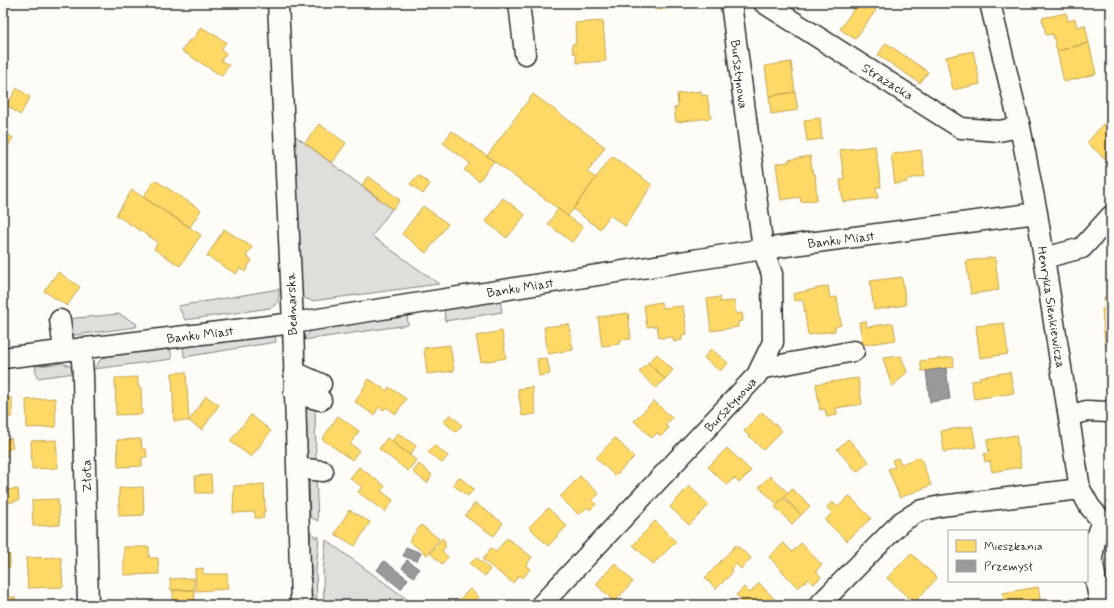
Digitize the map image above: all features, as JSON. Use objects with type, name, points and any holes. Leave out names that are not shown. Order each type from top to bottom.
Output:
[{"type":"street","name":"Bednarska","points":[[278,3],[293,323],[301,605]]},
{"type":"street","points":[[519,3],[525,54]]},
{"type":"street","name":"Bursztynowa","points":[[541,605],[757,376],[773,342],[772,274],[763,249],[731,3]]},
{"type":"street","name":"Strażacka","points":[[764,3],[961,128],[999,131],[1020,127]]},
{"type":"street","name":"Henryka Sienkiewicza","points":[[990,3],[1020,127],[1037,213],[1080,489],[1090,507],[1107,518],[1095,540],[1092,558],[1100,605]]},
{"type":"street","name":"Banku Miast","points":[[3,358],[293,323],[763,249],[1037,213]]},
{"type":"street","points":[[1044,258],[1082,248],[1111,216]]},
{"type":"street","name":"Złota","points":[[60,320],[83,375],[88,605]]},
{"type":"street","points":[[760,369],[854,351]]},
{"type":"street","points":[[294,372],[321,392],[294,393]]},
{"type":"street","points":[[1069,416],[1086,411],[1108,412],[1111,410]]},
{"type":"street","points":[[297,468],[323,471]]},
{"type":"street","points":[[819,605],[901,522],[919,511],[941,506],[1080,489]]},
{"type":"shaded area","points":[[289,131],[392,209],[372,236],[439,284],[312,301],[304,298],[299,292]]},
{"type":"shaded area","points":[[279,289],[278,301],[270,308],[185,320],[178,306]]},
{"type":"shaded area","points":[[500,300],[502,312],[445,321],[444,308]]},
{"type":"shaded area","points":[[407,313],[408,325],[304,340],[312,329]]},
{"type":"shaded area","points":[[119,314],[137,324],[136,327],[68,336],[66,319]]},
{"type":"shaded area","points":[[275,335],[276,342],[184,357],[183,345]]},
{"type":"shaded area","points":[[170,347],[172,359],[94,369],[100,360],[108,356]]},
{"type":"shaded area","points":[[63,363],[70,366],[75,373],[37,378],[35,366]]},
{"type":"shaded area","points":[[315,407],[316,463],[308,462],[306,409]]},
{"type":"shaded area","points":[[309,478],[316,478],[318,521],[310,517]]},
{"type":"shaded area","points":[[310,532],[315,538],[317,536],[319,537],[316,571],[317,605],[312,605]]},
{"type":"shaded area","points":[[326,540],[415,605],[324,605],[323,571]]},
{"type":"building: Mieszkania","points":[[655,3],[680,3],[681,7],[655,10]]},
{"type":"building: Mieszkania","points":[[858,3],[866,3],[876,10],[855,39],[840,29]]},
{"type":"building: Mieszkania","points":[[1066,13],[1068,21],[1075,19],[1077,27],[1085,25],[1089,43],[1057,51],[1053,34],[1046,35],[1042,18]]},
{"type":"building: Mieszkania","points":[[603,21],[606,61],[577,63],[576,53],[573,53],[572,44],[576,44],[575,23]]},
{"type":"building: Mieszkania","points":[[201,27],[226,42],[221,50],[226,53],[221,61],[229,65],[222,76],[182,51],[189,40],[191,42]]},
{"type":"building: Mieszkania","points":[[886,43],[928,72],[920,83],[878,55]]},
{"type":"building: Mieszkania","points":[[1089,43],[1096,74],[1064,82],[1057,51]]},
{"type":"building: Mieszkania","points":[[973,51],[980,84],[953,90],[946,57]]},
{"type":"building: Mieszkania","points":[[791,62],[795,92],[769,96],[765,66]]},
{"type":"building: Mieszkania","points":[[17,88],[30,97],[20,115],[7,105]]},
{"type":"building: Mieszkania","points":[[701,91],[702,96],[707,95],[711,118],[676,122],[674,108],[678,107],[677,94]]},
{"type":"building: Mieszkania","points":[[795,92],[798,110],[771,114],[769,96]]},
{"type":"building: Mieszkania","points":[[533,94],[605,147],[587,172],[596,178],[568,216],[487,156]]},
{"type":"building: Mieszkania","points":[[820,118],[822,139],[807,141],[804,120]]},
{"type":"building: Mieszkania","points":[[1104,123],[1111,130],[1111,157],[1108,161],[1087,143]]},
{"type":"building: Mieszkania","points":[[319,124],[346,143],[332,163],[305,143]]},
{"type":"building: Mieszkania","points":[[3,131],[13,138],[3,154]]},
{"type":"building: Mieszkania","points":[[452,131],[494,161],[479,181],[464,170],[470,163],[443,143]]},
{"type":"building: Mieszkania","points":[[875,146],[881,187],[876,187],[878,198],[843,202],[840,180],[844,179],[840,150]]},
{"type":"building: Mieszkania","points":[[921,150],[925,176],[907,179],[907,182],[895,184],[891,154]]},
{"type":"building: Mieszkania","points":[[612,156],[652,185],[625,226],[610,215],[600,229],[573,209]]},
{"type":"building: Mieszkania","points":[[810,156],[813,175],[815,174],[817,200],[801,202],[800,197],[781,200],[776,164]]},
{"type":"building: Mieszkania","points":[[418,175],[430,184],[423,194],[410,184]]},
{"type":"building: Mieszkania","points":[[368,176],[400,200],[394,208],[392,209],[362,185]]},
{"type":"building: Mieszkania","points":[[155,180],[201,210],[190,227],[143,197]]},
{"type":"building: Mieszkania","points":[[132,190],[201,235],[180,266],[154,249],[158,242],[116,215]]},
{"type":"building: Mieszkania","points":[[503,198],[525,215],[507,238],[485,221]]},
{"type":"building: Mieszkania","points":[[423,206],[448,224],[426,253],[402,234]]},
{"type":"building: Mieszkania","points":[[558,209],[583,227],[572,242],[548,224]]},
{"type":"building: Mieszkania","points":[[224,229],[252,247],[246,256],[252,260],[245,272],[240,268],[236,274],[207,256]]},
{"type":"building: Mieszkania","points":[[995,257],[999,290],[971,294],[966,261]]},
{"type":"building: Mieszkania","points":[[58,272],[80,287],[67,306],[44,291]]},
{"type":"building: Mieszkania","points":[[902,277],[906,305],[874,310],[870,281]]},
{"type":"building: Mieszkania","points":[[828,286],[830,298],[837,297],[841,325],[835,327],[835,331],[808,335],[803,300],[794,301],[793,294]]},
{"type":"building: Mieszkania","points":[[1111,296],[1111,345],[1105,345],[1102,309],[1105,309],[1104,297]]},
{"type":"building: Mieszkania","points":[[720,297],[720,302],[734,301],[736,314],[742,313],[743,321],[738,322],[738,327],[711,331],[707,299]]},
{"type":"building: Mieszkania","points":[[661,302],[662,308],[683,306],[687,334],[682,335],[682,340],[674,342],[673,337],[659,338],[657,326],[647,327],[644,305]]},
{"type":"building: Mieszkania","points":[[628,313],[631,339],[620,340],[620,344],[602,346],[598,317]]},
{"type":"building: Mieszkania","points":[[866,321],[867,327],[893,323],[896,340],[863,345],[859,322]]},
{"type":"building: Mieszkania","points":[[1004,323],[1008,354],[980,358],[976,326]]},
{"type":"building: Mieszkania","points":[[569,324],[573,350],[548,354],[544,327]]},
{"type":"building: Mieszkania","points":[[502,331],[506,358],[481,362],[476,336]]},
{"type":"building: Mieszkania","points":[[450,345],[454,371],[427,374],[424,348]]},
{"type":"building: Mieszkania","points":[[711,349],[728,363],[720,371],[704,358]]},
{"type":"building: Mieszkania","points":[[657,354],[673,370],[665,379],[648,363]]},
{"type":"building: Mieszkania","points":[[901,356],[907,372],[892,387],[883,358]]},
{"type":"building: Mieszkania","points":[[953,357],[954,367],[922,371],[920,361]]},
{"type":"building: Mieszkania","points":[[547,358],[550,374],[539,376],[537,359]]},
{"type":"building: Mieszkania","points":[[648,363],[665,379],[656,388],[639,372]]},
{"type":"building: Mieszkania","points":[[186,372],[189,421],[174,421],[172,373]]},
{"type":"building: Mieszkania","points":[[1010,372],[1014,393],[974,399],[971,381],[980,380],[979,377]]},
{"type":"building: Mieszkania","points":[[138,377],[138,387],[141,387],[142,414],[116,415],[115,378]]},
{"type":"building: Mieszkania","points":[[858,378],[862,404],[836,408],[837,415],[827,417],[825,409],[820,410],[816,384]]},
{"type":"building: Mieszkania","points":[[369,379],[387,391],[389,387],[406,399],[396,414],[386,407],[384,410],[379,407],[374,415],[355,402]]},
{"type":"building: Mieszkania","points":[[532,387],[536,414],[522,416],[518,389]]},
{"type":"building: Mieszkania","points":[[206,396],[219,405],[202,430],[189,421]]},
{"type":"building: Mieszkania","points":[[3,398],[12,398],[12,417],[3,417]]},
{"type":"building: Mieszkania","points":[[55,398],[56,427],[27,428],[26,400]]},
{"type":"building: Mieszkania","points":[[654,401],[672,418],[665,425],[669,428],[661,436],[657,433],[652,438],[634,421]]},
{"type":"building: Mieszkania","points":[[762,412],[782,431],[763,450],[744,431]]},
{"type":"building: Mieszkania","points":[[450,414],[462,425],[456,432],[444,422]]},
{"type":"building: Mieszkania","points":[[251,415],[271,431],[251,457],[230,441]]},
{"type":"building: Mieszkania","points":[[338,416],[359,431],[350,444],[359,450],[352,460],[322,439]]},
{"type":"building: Mieszkania","points":[[972,426],[976,447],[944,452],[941,431]]},
{"type":"building: Mieszkania","points":[[398,433],[416,446],[410,455],[392,441]]},
{"type":"building: Mieszkania","points":[[1016,435],[1021,467],[992,472],[990,461],[985,462],[984,454],[989,453],[987,440]]},
{"type":"building: Mieszkania","points":[[11,438],[13,448],[7,450],[7,457],[3,458],[3,440]]},
{"type":"building: Mieszkania","points":[[387,438],[416,460],[408,471],[379,449]]},
{"type":"building: Mieszkania","points":[[615,438],[634,457],[615,476],[596,458]]},
{"type":"building: Mieszkania","points":[[141,439],[142,449],[146,449],[147,457],[142,457],[142,466],[118,467],[117,440]]},
{"type":"building: Mieszkania","points":[[848,439],[869,462],[857,472],[837,449]]},
{"type":"building: Mieszkania","points":[[56,440],[58,468],[32,469],[31,441]]},
{"type":"building: Mieszkania","points":[[434,445],[448,456],[442,463],[428,452]]},
{"type":"building: Mieszkania","points":[[727,448],[751,471],[739,483],[734,478],[727,485],[708,467]]},
{"type":"building: Mieszkania","points":[[920,457],[931,485],[900,498],[888,469],[895,467],[892,460],[898,458],[901,464]]},
{"type":"building: Mieszkania","points":[[419,464],[432,475],[427,483],[413,472]]},
{"type":"building: Mieszkania","points":[[359,467],[385,486],[381,491],[393,500],[385,512],[358,492],[362,487],[350,478]]},
{"type":"building: Mieszkania","points":[[211,475],[212,493],[196,493],[195,476]]},
{"type":"building: Mieszkania","points":[[580,476],[599,494],[592,500],[596,504],[590,510],[587,507],[579,515],[560,497]]},
{"type":"building: Mieszkania","points":[[770,476],[788,493],[777,504],[759,487]]},
{"type":"building: Mieszkania","points":[[459,477],[474,489],[468,496],[453,485]]},
{"type":"building: Mieszkania","points":[[264,484],[264,518],[255,518],[255,512],[233,513],[234,486]]},
{"type":"building: Mieszkania","points":[[689,486],[709,505],[689,525],[670,507]]},
{"type":"building: Mieszkania","points":[[143,487],[144,515],[119,516],[119,488]]},
{"type":"building: Mieszkania","points":[[18,489],[19,500],[3,504],[3,490]]},
{"type":"building: Mieszkania","points":[[792,489],[810,506],[801,515],[784,497]]},
{"type":"building: Mieszkania","points":[[849,496],[871,518],[847,541],[825,520],[832,513],[827,507],[832,502],[838,507]]},
{"type":"building: Mieszkania","points":[[783,498],[801,515],[792,524],[775,507]]},
{"type":"building: Mieszkania","points":[[58,499],[60,525],[33,526],[32,500]]},
{"type":"building: Mieszkania","points":[[475,503],[503,523],[494,536],[465,516]]},
{"type":"building: Mieszkania","points":[[548,508],[567,526],[548,546],[529,527]]},
{"type":"building: Mieszkania","points":[[349,510],[370,522],[355,546],[335,534]]},
{"type":"building: Mieszkania","points":[[655,521],[676,542],[653,564],[633,545]]},
{"type":"building: Mieszkania","points":[[421,525],[439,539],[427,555],[409,541]]},
{"type":"building: Mieszkania","points":[[442,538],[446,542],[444,544],[446,546],[442,551],[448,557],[442,564],[430,553]]},
{"type":"building: Mieszkania","points":[[507,538],[532,557],[526,566],[530,569],[523,578],[519,575],[513,583],[483,560],[491,548],[496,552]]},
{"type":"building: Mieszkania","points":[[784,543],[792,552],[801,543],[822,565],[816,571],[821,577],[814,584],[808,579],[798,588],[769,557]]},
{"type":"building: Mieszkania","points":[[736,545],[751,558],[741,569],[736,564],[730,569],[732,570],[731,574],[716,589],[705,578]]},
{"type":"building: Mieszkania","points":[[124,547],[149,547],[149,558],[158,558],[159,574],[124,575]]},
{"type":"building: Mieszkania","points":[[911,553],[937,578],[914,603],[887,578]]},
{"type":"building: Mieszkania","points":[[3,555],[10,555],[10,567],[3,568]]},
{"type":"building: Mieszkania","points":[[61,557],[63,587],[28,588],[26,558]]},
{"type":"building: Mieszkania","points":[[476,557],[490,569],[485,576],[470,564]]},
{"type":"building: Mieszkania","points":[[615,563],[633,582],[614,602],[596,584]]},
{"type":"building: Mieszkania","points":[[203,568],[203,574],[227,574],[228,589],[196,591],[195,569]]},
{"type":"building: Mieszkania","points":[[194,578],[194,590],[171,590],[170,579]]},
{"type":"building: Mieszkania","points":[[759,583],[780,605],[737,605],[742,600],[736,595],[744,587],[750,593]]},
{"type":"building: Mieszkania","points":[[1038,587],[1041,605],[1005,605],[1003,593]]},
{"type":"building: Mieszkania","points":[[470,589],[479,597],[475,601],[479,605],[454,605]]},
{"type":"building: Mieszkania","points":[[173,590],[194,590],[195,602],[173,603]]},
{"type":"building: Mieszkania","points":[[15,597],[16,605],[3,605],[3,598]]},
{"type":"building: Mieszkania","points":[[155,601],[155,605],[127,605],[127,602]]},
{"type":"building: Mieszkania","points":[[268,602],[268,605],[242,605],[242,603]]},
{"type":"building: Przemysł","points":[[946,368],[950,399],[930,402],[926,371]]},
{"type":"building: Przemysł","points":[[406,547],[421,553],[417,561],[403,556]]},
{"type":"building: Przemysł","points":[[407,560],[419,569],[414,577],[402,568]]},
{"type":"building: Przemysł","points":[[384,561],[408,579],[401,589],[377,570]]}]
